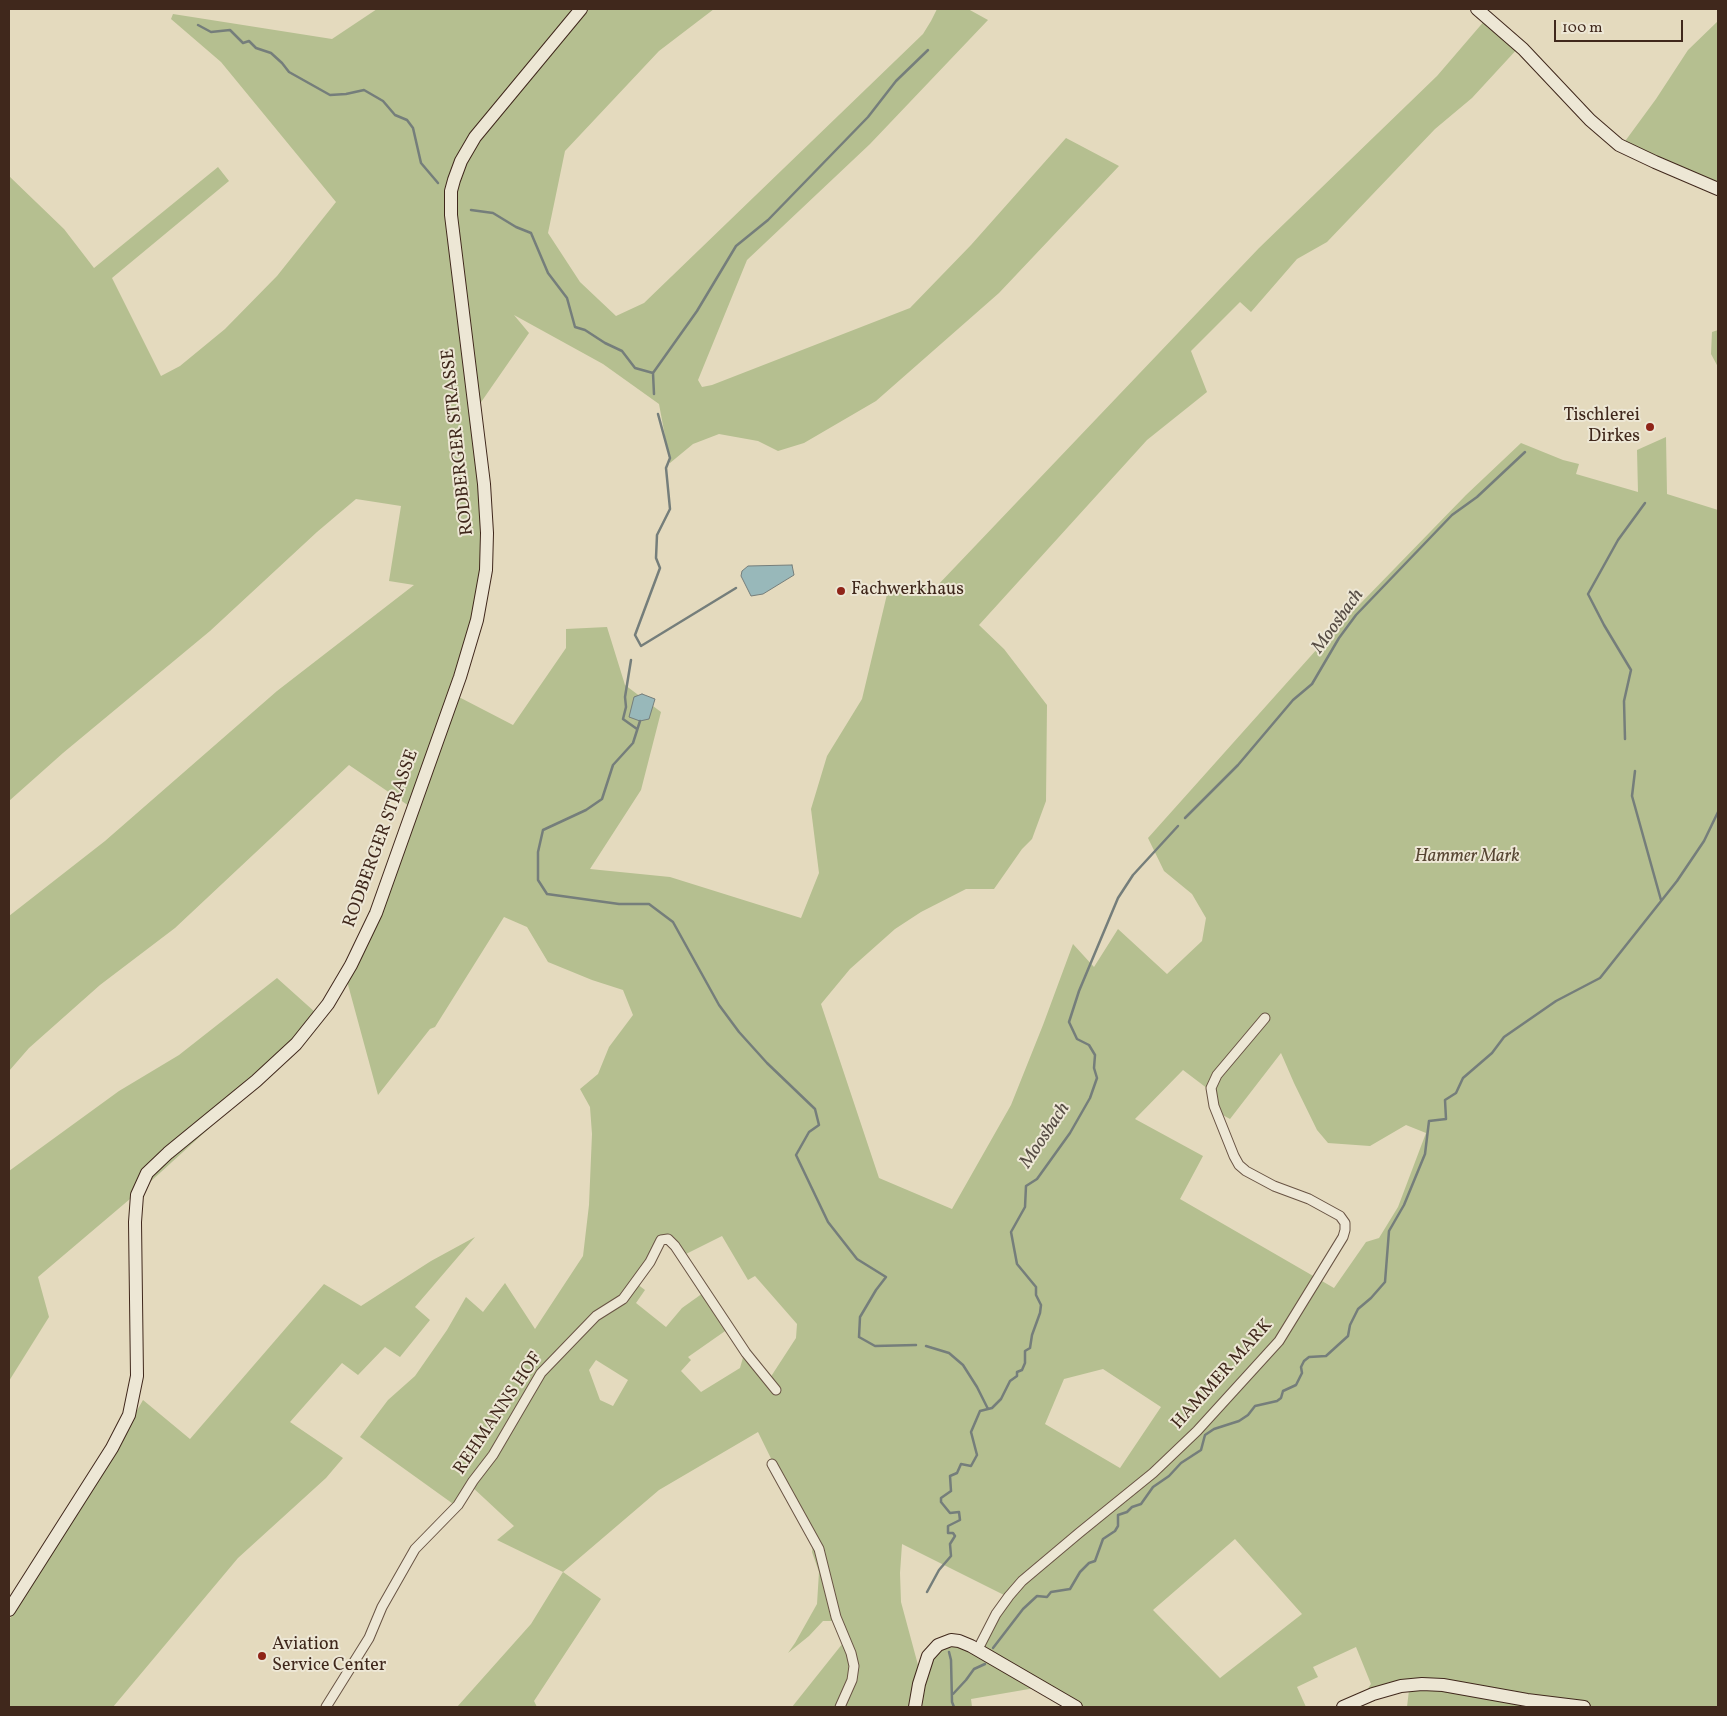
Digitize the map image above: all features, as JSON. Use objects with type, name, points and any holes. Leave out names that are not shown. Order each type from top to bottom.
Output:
[{"type":"street","name":"RODBERGER STRASSE","points":[[9,1610],[112,1448],[129,1415],[137,1376],[135,1222],[137,1194],[147,1173],[168,1153],[256,1081],[296,1044],[328,1004],[351,965],[376,913],[460,676],[477,620],[486,570],[487,533],[484,484],[452,215],[454,180],[461,161],[475,138],[581,9]]},
{"type":"street","points":[[1477,9],[1523,49],[1590,120],[1620,145],[1718,189]]},
{"type":"street","name":"HAMMER MARK","points":[[978,1649],[996,1614],[1022,1581],[1153,1473],[1197,1431],[1280,1341],[1343,1238],[1345,1223],[1340,1216],[1308,1199],[1274,1186],[1246,1171],[1239,1164],[1214,1106],[1211,1088],[1217,1075],[1266,1018]]},
{"type":"street","name":"REHMANNS HOF","points":[[326,1707],[369,1638],[382,1607],[414,1549],[458,1505],[493,1454],[542,1373],[596,1316],[623,1299],[646,1268],[661,1240],[668,1239],[675,1246],[746,1353],[776,1390]]},
{"type":"street","points":[[772,1464],[819,1549],[836,1618],[852,1653],[854,1666],[852,1680],[840,1707]]},
{"type":"street","points":[[915,1707],[925,1662],[932,1650],[951,1640],[965,1643],[978,1649],[1076,1707]]},
{"type":"street","points":[[1343,1707],[1373,1694],[1402,1686],[1422,1684],[1443,1685],[1527,1700],[1584,1707]]},
{"type":"green space","points":[[377,9],[575,9],[452,169],[486,533],[478,613],[412,808],[349,765],[175,928],[100,985],[29,1048],[9,1071],[9,916],[105,841],[277,691],[414,585],[389,581],[401,506],[356,499],[317,532],[210,631],[63,753],[9,801],[9,176],[64,229],[94,268],[218,167],[229,181],[112,278],[161,376],[180,366],[225,329],[277,276],[336,202],[221,62],[171,19],[173,14],[332,39]]},
{"type":"green space","points":[[586,9],[714,9],[659,51],[565,151],[548,233],[580,282],[616,316],[644,303],[923,34],[937,9],[968,9],[988,20],[870,144],[747,260],[698,380],[702,387],[712,385],[910,308],[971,245],[1066,138],[1119,166],[999,293],[876,401],[804,443],[778,451],[758,441],[719,434],[693,444],[670,463],[659,404],[603,364],[514,315],[529,333],[477,408],[456,213],[456,193],[459,177],[474,146]]},
{"type":"green space","name":"Hammer Mark","points":[[1486,19],[1519,47],[1472,98],[1435,129],[1327,242],[1297,259],[1251,312],[1240,302],[1191,351],[1207,392],[1147,440],[979,625],[1004,649],[1047,705],[1046,801],[1032,839],[1022,849],[994,889],[966,889],[921,912],[895,929],[850,969],[821,1004],[879,1178],[952,1209],[1011,1105],[1073,944],[1094,967],[1118,929],[1167,974],[1202,941],[1206,918],[1192,894],[1164,871],[1148,838],[1326,639],[1466,495],[1521,443],[1563,460],[1579,464],[1576,474],[1638,492],[1637,450],[1666,437],[1667,494],[1718,510],[1718,1707],[1407,1707],[1409,1690],[1402,1690],[1350,1707],[1335,1707],[1365,1693],[1371,1684],[1356,1647],[1313,1667],[1318,1677],[1297,1687],[1306,1707],[1085,1707],[982,1648],[1010,1598],[902,1544],[901,1602],[918,1665],[912,1707],[792,1707],[843,1643],[832,1621],[823,1621],[809,1636],[788,1653],[817,1604],[819,1572],[812,1552],[814,1536],[790,1497],[758,1432],[659,1490],[563,1572],[497,1540],[514,1526],[470,1485],[456,1506],[360,1437],[388,1400],[415,1376],[447,1330],[466,1297],[483,1312],[505,1283],[535,1329],[583,1256],[589,1205],[592,1134],[590,1107],[580,1089],[598,1074],[609,1047],[633,1015],[623,990],[548,962],[527,927],[504,917],[435,1027],[430,1029],[378,1095],[347,981],[455,695],[513,725],[566,648],[566,629],[607,627],[625,685],[661,712],[641,790],[590,869],[670,877],[801,918],[819,873],[811,809],[827,756],[862,699],[889,586],[936,587],[1259,248],[1437,76]],"holes":[[[1281,1053],[1317,1130],[1328,1143],[1370,1146],[1406,1125],[1426,1133],[1398,1207],[1379,1238],[1366,1242],[1334,1288],[1180,1199],[1203,1156],[1135,1119],[1183,1070],[1212,1092],[1219,1113],[1230,1119]],[[722,1236],[748,1280],[755,1276],[797,1324],[796,1338],[770,1378],[746,1350],[684,1255]],[[666,1241],[703,1293],[682,1308],[666,1327],[636,1303],[645,1290],[637,1284]],[[728,1329],[744,1354],[740,1368],[701,1392],[681,1371],[691,1360],[688,1357]],[[596,1360],[628,1380],[613,1406],[600,1400],[589,1370]],[[1103,1369],[1161,1407],[1120,1468],[1045,1424],[1064,1379]],[[1235,1539],[1302,1614],[1220,1678],[1153,1610]]]},
{"type":"green space","points":[[1718,21],[1718,185],[1623,144],[1656,99],[1688,50]]},
{"type":"green space","points":[[1718,330],[1718,367],[1711,354],[1712,332]]},
{"type":"green space","points":[[277,978],[316,1013],[261,1081],[150,1182],[38,1277],[49,1317],[9,1381],[9,1171],[119,1091],[179,1055]]},
{"type":"green space","points":[[475,1237],[415,1307],[430,1320],[400,1357],[385,1347],[358,1375],[342,1363],[290,1422],[343,1458],[326,1478],[238,1558],[113,1707],[9,1707],[9,1620],[81,1508],[143,1400],[190,1439],[324,1284],[361,1306],[431,1261]]},
{"type":"green space","points":[[563,1572],[601,1599],[534,1701],[537,1707],[457,1707],[531,1624]]},
{"type":"green space","points":[[957,1646],[976,1653],[1035,1688],[971,1699],[972,1707],[922,1707],[927,1673],[934,1658],[943,1649]]},
{"type":"water","points":[[792,565],[794,575],[763,594],[751,596],[741,576],[742,571],[748,566]]},
{"type":"water","points":[[642,694],[655,699],[649,719],[640,721],[629,717],[634,697]]},
{"type":"waterway","points":[[198,25],[211,32],[230,30],[243,43],[249,41],[256,48],[271,53],[289,72],[330,95],[364,90],[383,101],[395,115],[407,120],[413,128],[421,163],[438,183]]},
{"type":"waterway","points":[[654,394],[653,373],[697,311],[736,246],[768,220],[868,117],[896,81],[928,50]]},
{"type":"waterway","points":[[471,210],[493,213],[516,227],[531,233],[548,273],[567,298],[575,327],[585,330],[622,351],[635,368],[653,373]]},
{"type":"waterway","points":[[658,414],[670,458],[666,468],[670,509],[657,535],[656,558],[660,568],[635,635],[641,646],[736,588]]},
{"type":"waterway","name":"Moosbach","points":[[1185,818],[1238,765],[1293,700],[1312,684],[1339,638],[1356,615],[1452,515],[1477,497],[1525,452]]},
{"type":"waterway","points":[[1625,739],[1624,701],[1631,670],[1588,594],[1618,540],[1645,503]]},
{"type":"waterway","points":[[631,660],[623,719],[637,729]]},
{"type":"waterway","points":[[640,721],[633,743],[613,765],[602,799],[586,810],[543,830],[538,852],[538,880],[547,894],[619,904],[649,904],[673,922],[719,1005],[739,1032],[767,1063],[815,1109],[819,1125],[809,1132],[796,1155],[828,1222],[857,1259],[886,1277],[860,1317],[859,1337],[875,1346],[916,1345]]},
{"type":"waterway","points":[[1635,771],[1632,796],[1661,900]]},
{"type":"waterway","points":[[993,1648],[1023,1609],[1037,1596],[1047,1597],[1051,1592],[1070,1589],[1080,1572],[1089,1563],[1095,1561],[1103,1539],[1115,1531],[1118,1526],[1118,1515],[1141,1504],[1153,1487],[1169,1476],[1181,1463],[1201,1450],[1205,1435],[1214,1429],[1239,1421],[1248,1415],[1255,1406],[1277,1401],[1281,1398],[1283,1391],[1296,1385],[1302,1373],[1301,1367],[1304,1361],[1309,1357],[1326,1356],[1348,1336],[1350,1325],[1358,1309],[1385,1282],[1389,1231],[1404,1205],[1425,1154],[1429,1121],[1446,1119],[1445,1100],[1456,1093],[1463,1078],[1492,1053],[1504,1037],[1556,1001],[1600,978],[1677,881],[1704,841],[1718,812]]},
{"type":"waterway","name":"Moosbach","points":[[927,1592],[939,1570],[951,1556],[950,1544],[955,1536],[953,1533],[948,1533],[948,1526],[960,1520],[959,1512],[950,1513],[941,1502],[941,1498],[951,1491],[950,1476],[957,1473],[961,1464],[971,1466],[977,1455],[971,1432],[980,1411],[992,1408],[1001,1399],[1010,1381],[1017,1376],[1017,1372],[1022,1370],[1025,1363],[1025,1351],[1030,1348],[1032,1335],[1040,1313],[1041,1305],[1036,1295],[1036,1287],[1017,1264],[1011,1232],[1025,1207],[1026,1186],[1037,1179],[1070,1133],[1090,1098],[1097,1078],[1094,1068],[1095,1055],[1089,1045],[1077,1039],[1069,1022],[1079,991],[1118,898],[1133,875],[1178,826]]},
{"type":"waterway","points":[[926,1346],[949,1353],[963,1365],[988,1409]]},
{"type":"waterway","name":"Moosbach","points":[[949,1652],[951,1660],[952,1702],[954,1707]]},
{"type":"waterway","points":[[953,1694],[974,1669],[985,1664]]},
{"type":"place","name":"Tischlerei Dirkes","points":[[1650,427]]},
{"type":"place","name":"Fachwerkhaus","points":[[841,591]]},
{"type":"place","name":"Aviation Service Center","points":[[262,1656]]}]
